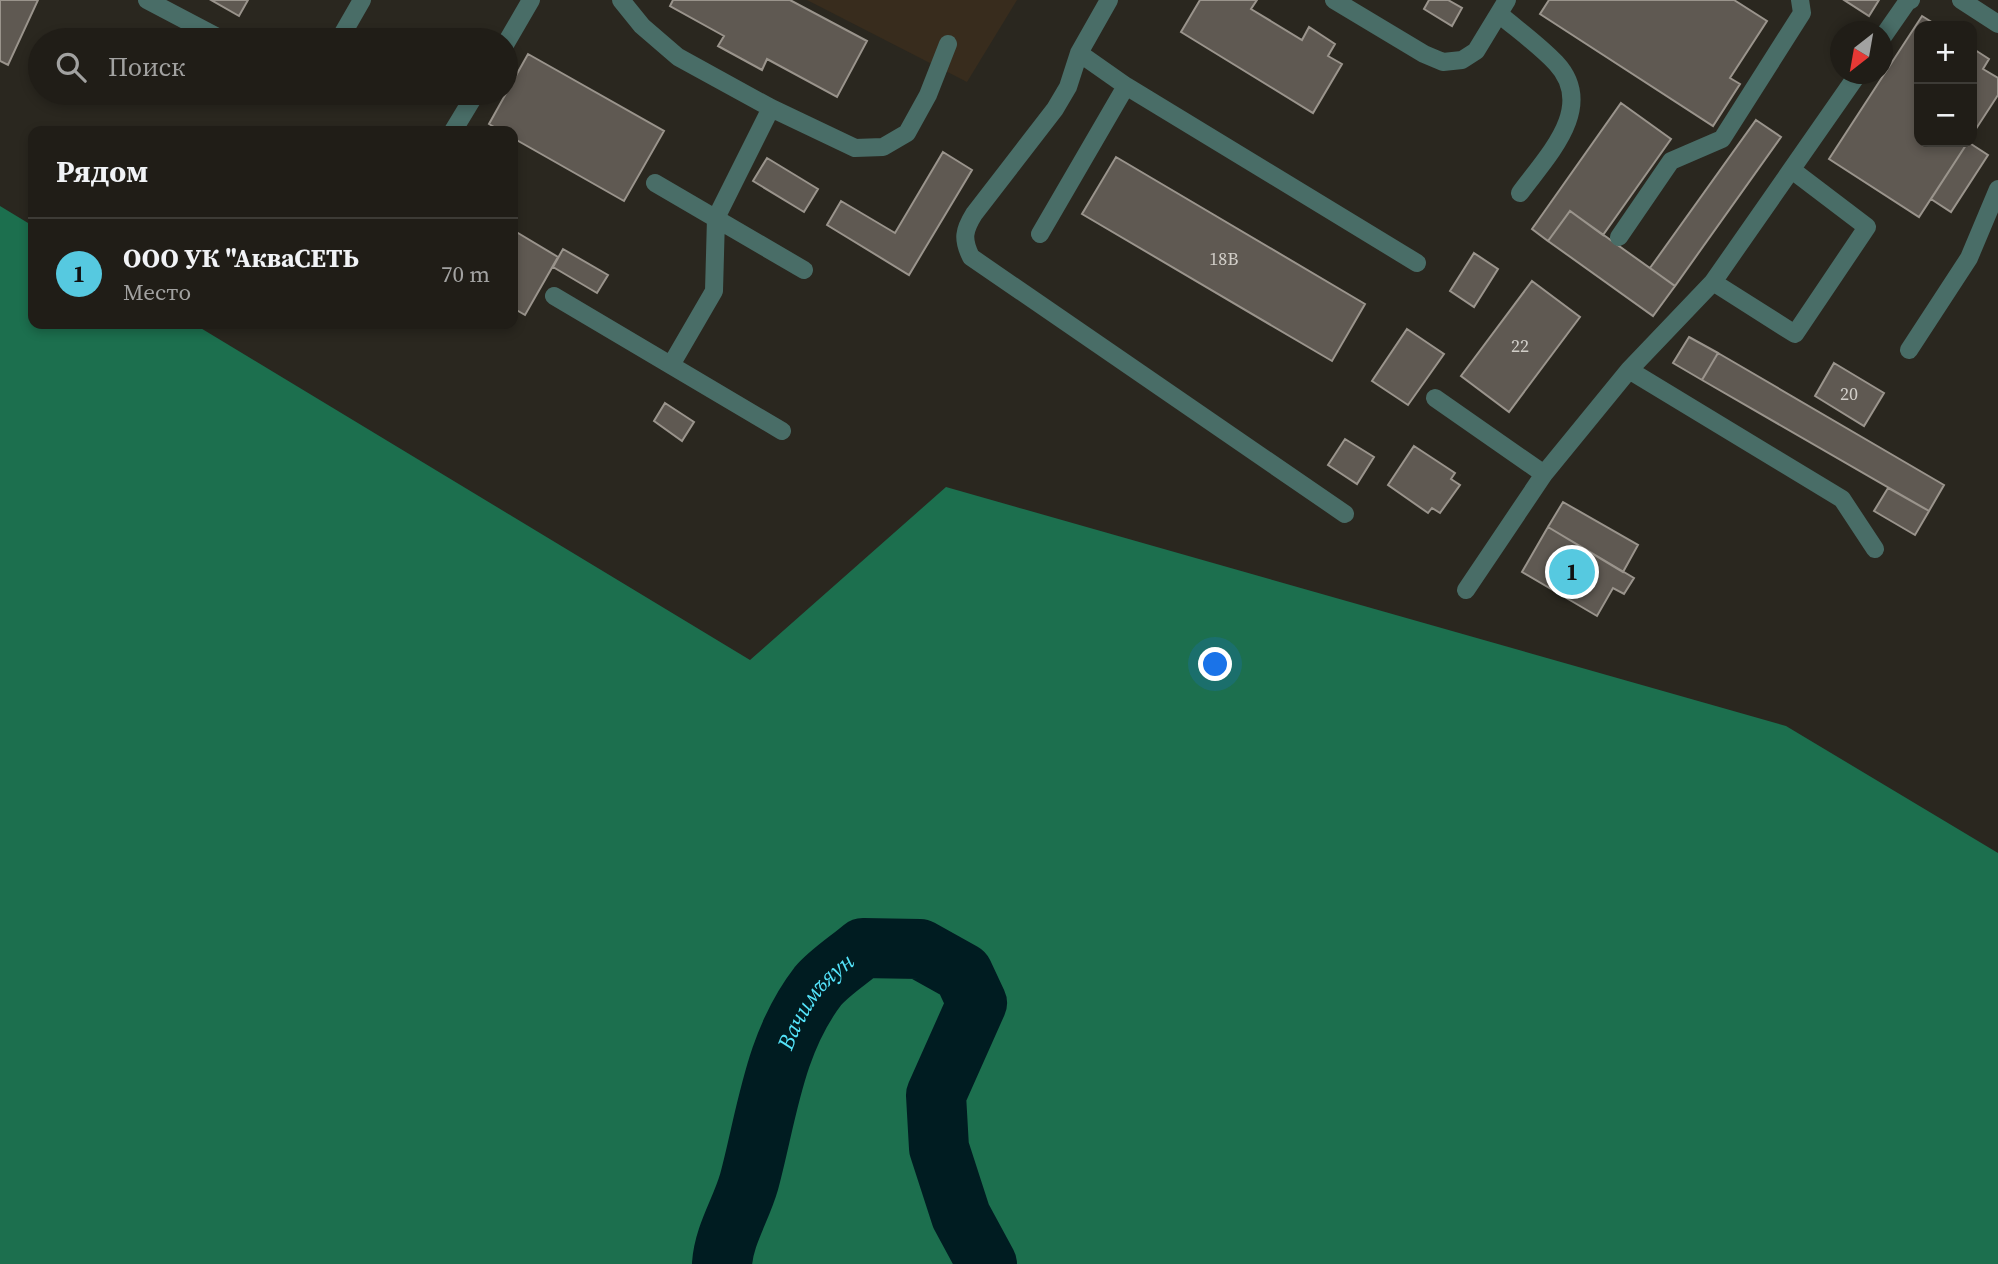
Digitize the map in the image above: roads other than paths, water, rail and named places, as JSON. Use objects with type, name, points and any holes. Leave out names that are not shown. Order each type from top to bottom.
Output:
[{"type":"lane","points":[[147,0],[200,28]]},
{"type":"lane","points":[[346,28],[362,0]]},
{"type":"lane","points":[[515,28],[531,0]]},
{"type":"lane","points":[[621,0],[642,26],[678,57],[771,108],[855,148],[883,147],[907,133],[928,95],[948,44]]},
{"type":"lane","points":[[1109,0],[1079,53],[1068,87],[1055,109],[965,229],[964,243],[971,257],[1345,513]]},
{"type":"lane","points":[[1334,0],[1423,54],[1443,62],[1462,60],[1476,51],[1503,7],[1557,64],[1570,84],[1574,98],[1568,123],[1520,193]]},
{"type":"lane","points":[[1619,237],[1671,161],[1722,139],[1802,13],[1800,0]]},
{"type":"lane","points":[[1893,22],[1911,0]]},
{"type":"lane","points":[[1961,0],[1998,24]]},
{"type":"lane","points":[[1079,53],[1126,86],[1417,263]]},
{"type":"lane","points":[[1466,590],[1544,474],[1629,370],[1713,282],[1851,84]]},
{"type":"lane","points":[[1040,234],[1126,86]]},
{"type":"lane","points":[[456,126],[469,105]]},
{"type":"lane","points":[[671,365],[715,291],[716,218],[771,108]]},
{"type":"lane","points":[[1713,282],[1795,334],[1867,227],[1792,170]]},
{"type":"lane","points":[[655,183],[804,270]]},
{"type":"lane","points":[[1909,351],[1969,258],[1998,189]]},
{"type":"lane","points":[[555,296],[782,432]]},
{"type":"lane","points":[[1629,370],[1842,499],[1875,549]]},
{"type":"lane","points":[[1435,398],[1544,474]]},
{"type":"waterway","name":"Вачимъяун","points":[[722,1264],[726,1243],[749,1182],[774,1080],[791,1031],[818,986],[863,948],[920,949],[963,973],[977,1003],[936,1095],[939,1148],[961,1216],[987,1264]]},
{"type":"place","name":"ООО УК \"АкваСЕТЬ","points":[[1572,572]]}]
